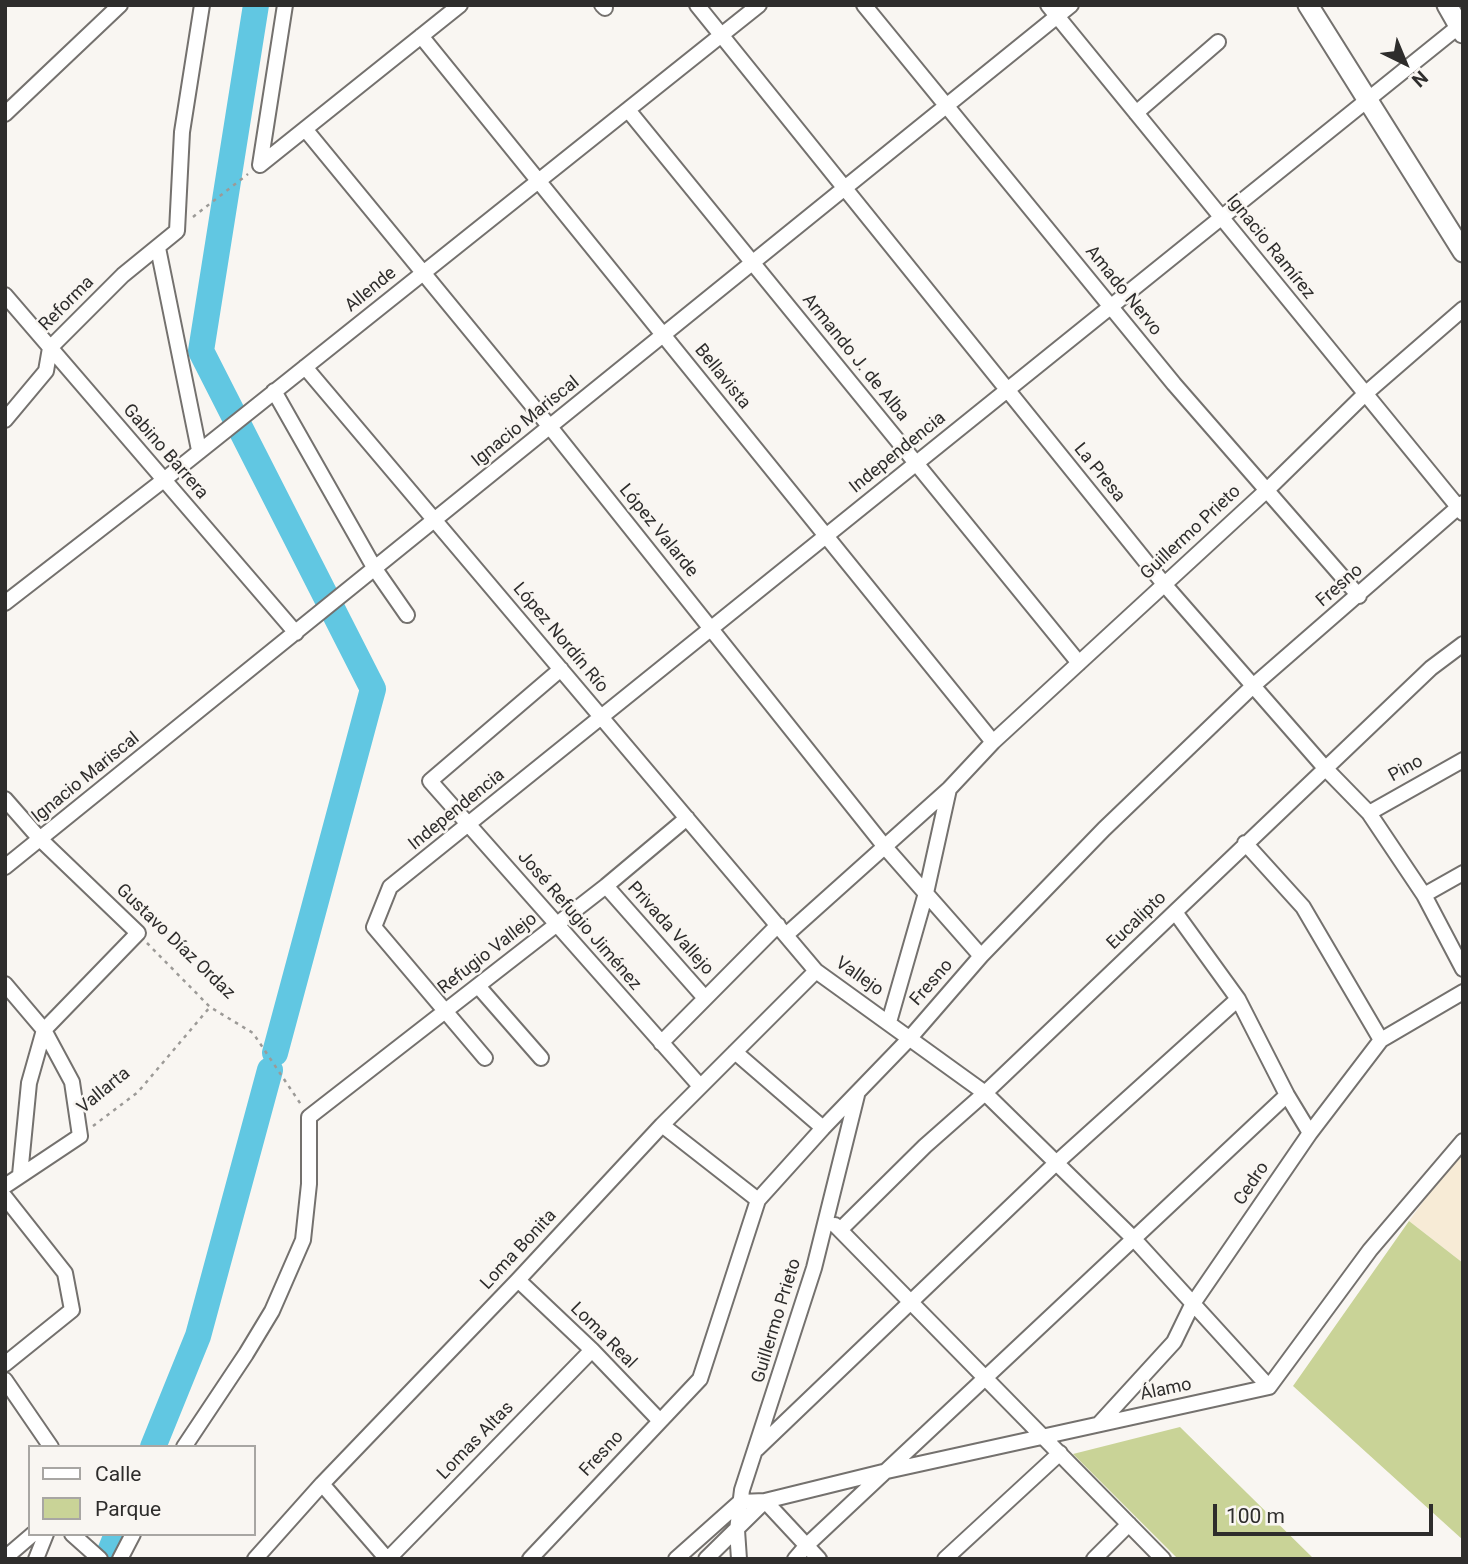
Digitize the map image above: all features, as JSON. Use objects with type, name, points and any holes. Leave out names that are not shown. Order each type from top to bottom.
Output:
[{"type":"main road","points":[[1308,5],[1463,252]]},
{"type":"main road","points":[[1447,5],[1462,28]]},
{"type":"street","points":[[5,114],[120,5]]},
{"type":"street","points":[[181,228],[182,132],[202,5]]},
{"type":"street","points":[[285,5],[260,165],[460,5]]},
{"type":"street","name":"La Presa","points":[[697,5],[1164,584],[1325,768],[1369,813],[1424,895],[1463,969]]},
{"type":"street","name":"Allende","points":[[5,603],[165,479],[759,5]]},
{"type":"street","name":"Amado Nervo","points":[[864,5],[1174,384],[1359,596]]},
{"type":"street","name":"Ignacio Ramírez","points":[[1048,5],[1461,508]]},
{"type":"street","name":"Ignacio Mariscal","points":[[5,867],[1071,5]]},
{"type":"street","name":"Independencia","points":[[446,1011],[374,926],[390,887],[1368,99],[1462,28]]},
{"type":"street","name":"Bellavista","points":[[421,36],[993,742]]},
{"type":"street","points":[[1136,113],[1218,42]]},
{"type":"street","name":"Armando J. de Alba","points":[[628,110],[1079,663]]},
{"type":"street","name":"López Valarde","points":[[305,129],[550,427],[885,847],[981,956]]},
{"type":"street","name":"Reforma","points":[[5,420],[47,372],[50,348],[124,275],[181,228]]},
{"type":"street","points":[[158,248],[204,447]]},
{"type":"street","name":"Gabino Barrera","points":[[5,295],[301,630]]},
{"type":"street","name":"Guillermo Prieto","points":[[661,1043],[705,998],[782,930],[885,847],[949,789],[993,742],[1267,489],[1365,394],[1463,309]]},
{"type":"street","name":"López Nordín Río","points":[[306,367],[782,930]]},
{"type":"street","points":[[270,395],[371,573],[407,614]]},
{"type":"street","name":"Fresno","points":[[530,1559],[700,1379],[758,1200],[823,1128],[909,1040],[981,956],[1104,829],[1254,685],[1461,508]]},
{"type":"street","name":"Eucalipto","points":[[840,1230],[925,1146],[985,1093],[1431,668],[1463,644]]},
{"type":"street","name":"José Refugio Jiménez","points":[[561,669],[430,781],[700,1086]]},
{"type":"street","name":"Pino","points":[[1369,813],[1463,760]]},
{"type":"street","points":[[889,1022],[926,893],[949,789]]},
{"type":"street","name":"Gustavo Díaz Ordaz","points":[[5,799],[40,839],[138,933]]},
{"type":"street","name":"Refugio Vallejo","points":[[309,1117],[606,886],[687,818]]},
{"type":"street","points":[[1245,843],[1303,907],[1381,1040]]},
{"type":"street","points":[[1424,895],[1463,873]]},
{"type":"street","name":"Privada Vallejo","points":[[606,886],[705,998]]},
{"type":"street","points":[[1175,912],[1238,999],[1287,1096],[1310,1133]]},
{"type":"street","name":"Vallejo","points":[[782,930],[816,971],[985,1093],[1133,1239],[1269,1387]]},
{"type":"street","points":[[20,1175],[29,1083],[44,1030],[138,933]]},
{"type":"street","name":"Loma Bonita","points":[[255,1559],[662,1125],[816,971]]},
{"type":"street","points":[[5,984],[44,1030],[72,1082],[80,1136]]},
{"type":"street","points":[[478,986],[541,1058]]},
{"type":"street","name":"Cedro","points":[[1099,1424],[1174,1342],[1192,1305],[1310,1133],[1381,1040],[1463,992]]},
{"type":"street","points":[[757,1449],[1055,1164],[1238,999]]},
{"type":"street","points":[[446,1011],[485,1058]]},
{"type":"street","points":[[735,1052],[823,1128]]},
{"type":"street","name":"Guillermo Prieto","points":[[739,1559],[737,1531],[742,1490],[814,1268],[858,1093]]},
{"type":"street","points":[[795,1559],[1287,1096]]},
{"type":"street","points":[[185,1445],[272,1311],[303,1240],[309,1184],[309,1117]]},
{"type":"street","points":[[662,1125],[758,1200]]},
{"type":"street","name":"Vallarta","points":[[5,1186],[80,1136]]},
{"type":"street","points":[[1269,1387],[1370,1250],[1463,1140]]},
{"type":"street","points":[[5,1197],[65,1273],[72,1310],[5,1364]]},
{"type":"street","points":[[826,1215],[1163,1559]]},
{"type":"street","name":"Loma Real","points":[[518,1280],[592,1350],[660,1421]]},
{"type":"street","name":"Lomas Altas","points":[[388,1559],[592,1350]]},
{"type":"street","points":[[5,1380],[50,1445]]},
{"type":"street","name":"Álamo","points":[[740,1502],[765,1501],[887,1471],[1269,1387]]},
{"type":"street","points":[[946,1559],[1060,1453]]},
{"type":"street","points":[[322,1485],[388,1559]]},
{"type":"street","points":[[706,1559],[765,1501],[819,1559]]},
{"type":"street","points":[[676,1559],[740,1502]]},
{"type":"street","points":[[1094,1559],[1129,1524]]},
{"type":"street","points":[[5,1559],[31,1536]]},
{"type":"street","points":[[36,1559],[45,1536]]},
{"type":"street","points":[[74,1536],[100,1559]]},
{"type":"street","points":[[120,1559],[132,1536]]},
{"type":"path","points":[[181,228],[246,175]]},
{"type":"path","name":"Gustavo Díaz Ordaz","points":[[138,933],[210,1007],[253,1033],[309,1117]]},
{"type":"path","name":"Vallarta","points":[[80,1136],[138,1093],[210,1007]]},
{"type":"shaded area","points":[[1463,1147],[1463,1263],[1409,1221]]},
{"type":"green space","points":[[1409,1221],[1463,1263],[1463,1540],[1293,1386]]},
{"type":"green space","points":[[1180,1427],[1314,1559],[1178,1559],[1073,1454]]},
{"type":"waterway","points":[[256,5],[201,351],[373,689],[275,1053]]},
{"type":"waterway","points":[[154,1445],[198,1336],[270,1070]]},
{"type":"waterway","points":[[107,1559],[116,1536]]}]
